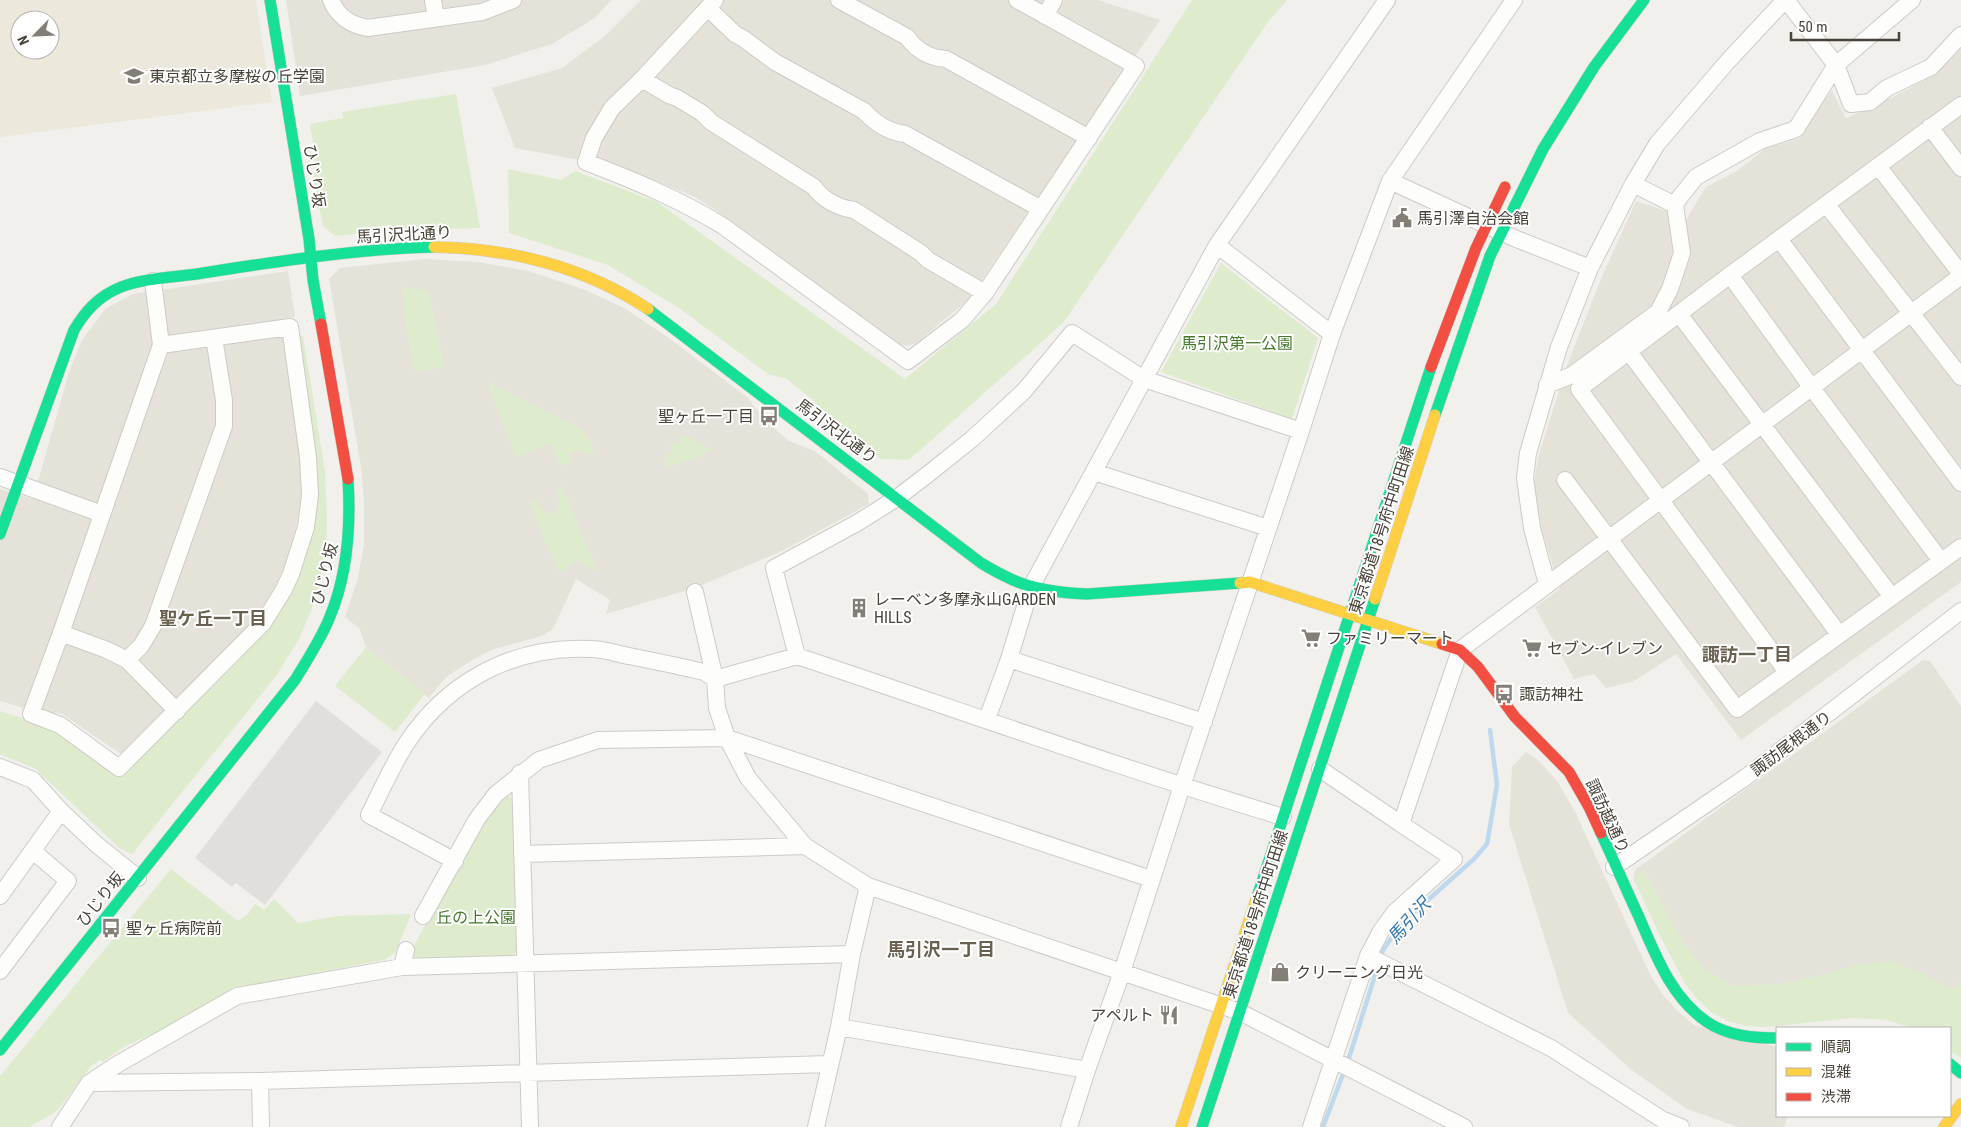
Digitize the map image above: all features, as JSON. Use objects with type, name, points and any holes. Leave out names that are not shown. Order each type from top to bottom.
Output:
[{"type":"street","name":"ひじり坂","points":[[0,1050],[295,680],[330,619],[343,575],[349,541],[350,498],[348,473],[313,280],[310,239],[270,0]]},
{"type":"street","points":[[331,0],[339,15],[361,27],[380,27],[482,12],[513,0]]},
{"type":"street","points":[[433,0],[436,18]]},
{"type":"street","points":[[839,0],[906,37],[913,46],[935,58],[946,59],[1089,138]]},
{"type":"street","points":[[1016,0],[1136,66],[1089,138],[985,293],[962,320],[908,361],[723,226],[670,196],[586,162],[594,138],[612,108],[642,79],[712,4],[735,34],[775,62],[864,111],[872,120],[893,132],[905,134],[1041,209]]},
{"type":"street","points":[[1045,16],[1054,0]]},
{"type":"street","points":[[987,719],[1010,659],[1031,587],[1217,245],[1387,0]]},
{"type":"street","points":[[1069,1127],[1122,972],[1151,879],[1332,334],[1390,181],[1514,0]]},
{"type":"street","name":"東京都道18号府中町田線","points":[[1202,1127],[1490,256],[1544,149],[1594,67],[1644,0]]},
{"type":"street","points":[[1547,584],[1532,528],[1525,478],[1528,453],[1559,347],[1590,268],[1633,184],[1657,144],[1728,61],[1786,0],[1836,65],[1851,104],[1870,102],[1887,88],[1932,67],[1961,34]]},
{"type":"street","points":[[1547,385],[1572,375],[1658,312],[1670,289],[1682,253],[1675,206],[1680,196],[1696,177],[1760,141],[1796,129],[1836,65],[1912,0]]},
{"type":"street","points":[[642,79],[702,113],[711,122],[814,187],[820,195],[842,208],[854,210],[921,253],[928,260],[985,293]]},
{"type":"street","points":[[1787,672],[1578,389],[1961,105]]},
{"type":"street","points":[[1930,127],[1961,168]]},
{"type":"street","points":[[1401,824],[1460,650],[1912,314],[1961,274],[1878,166]]},
{"type":"street","name":"東京都道18号府中町田線","points":[[1181,1127],[1432,365],[1486,224],[1511,176]]},
{"type":"street","points":[[1390,181],[1502,232],[1590,268]]},
{"type":"street","points":[[1633,184],[1675,206]]},
{"type":"street","points":[[1826,204],[1961,377]]},
{"type":"street","points":[[1779,239],[1961,483]]},
{"type":"street","points":[[1217,245],[1332,334]]},
{"type":"street","name":"馬引沢北通り","points":[[0,534],[74,330],[83,313],[96,300],[112,290],[129,284],[310,257],[426,246],[457,247],[510,254],[547,263],[588,278],[630,297],[675,328],[981,563],[1012,580],[1031,587],[1067,594],[1250,582],[1350,613]]},
{"type":"street","points":[[1730,275],[1941,561]]},
{"type":"street","points":[[153,281],[161,345],[31,714],[60,725],[119,768],[248,639],[275,605],[297,560],[309,511],[308,457],[290,327],[161,345]]},
{"type":"street","points":[[1679,314],[1892,597]]},
{"type":"street","points":[[797,656],[774,568],[857,523],[897,498],[972,439],[1024,391],[1072,333],[1144,379],[1301,431]]},
{"type":"street","points":[[127,660],[141,646],[153,626],[224,426],[224,400],[214,338]]},
{"type":"street","points":[[1629,352],[1839,634]]},
{"type":"street","points":[[1094,472],[1268,528]]},
{"type":"street","points":[[0,477],[102,514]]},
{"type":"street","points":[[1564,480],[1737,709],[1961,547]]},
{"type":"street","points":[[694,592],[715,679],[717,708],[727,738],[748,778],[805,846],[868,886],[1240,1012],[1464,1127]]},
{"type":"street","name":"諏訪尾根通り","points":[[1614,867],[1746,777],[1814,727],[1961,611]]},
{"type":"street","name":"諏訪越通り","points":[[1350,613],[1460,650],[1478,667],[1515,717],[1569,772],[1589,807],[1614,867],[1662,969],[1674,991],[1686,1006],[1719,1029],[1742,1036],[1776,1038]]},
{"type":"street","points":[[61,633],[107,650],[127,660],[177,711]]},
{"type":"street","points":[[455,861],[369,815],[405,746],[420,724],[436,706],[468,680],[508,660],[549,650],[594,649],[704,672],[715,679],[797,656],[1182,786],[1283,817]]},
{"type":"street","points":[[1010,659],[1204,722]]},
{"type":"street","points":[[423,916],[482,813],[496,794],[520,773],[539,760],[598,740],[727,738],[1151,879]]},
{"type":"street","points":[[0,767],[33,780],[61,811],[96,844],[138,878]]},
{"type":"street","points":[[1311,1127],[1370,957],[1381,931],[1395,912],[1454,859],[1320,769]]},
{"type":"street","points":[[520,773],[530,1127]]},
{"type":"street","points":[[0,896],[61,811]]},
{"type":"street","points":[[522,854],[805,846]]},
{"type":"street","points":[[0,970],[68,881],[32,851]]},
{"type":"street","points":[[816,1127],[839,1028],[852,954],[868,886]]},
{"type":"street","points":[[402,967],[406,950]]},
{"type":"street","points":[[60,1127],[89,1084],[118,1064],[237,996],[402,967],[852,954]]},
{"type":"street","points":[[1370,957],[1551,1048],[1663,1120],[1681,1127]]},
{"type":"street","points":[[839,1028],[1087,1070]]},
{"type":"street","points":[[89,1084],[260,1081],[830,1064]]},
{"type":"street","points":[[1951,1065],[1961,1073]]},
{"type":"street","points":[[260,1081],[261,1127]]},
{"type":"street","points":[[1944,1127],[1961,1104]]},
{"type":"shaded area","name":"東京都立多摩桜の丘学園","points":[[0,0],[256,0],[272,102],[0,137]]},
{"type":"shaded area","points":[[286,0],[611,0],[595,18],[552,44],[485,65],[300,96]]},
{"type":"shaded area","points":[[641,0],[1098,0],[1160,20],[968,300],[915,344],[901,346],[726,217],[695,197],[607,161],[574,159],[515,148],[492,88],[562,68],[605,36]]},
{"type":"shaded area","points":[[1961,49],[1961,582],[1741,740],[1676,654],[1632,682],[1606,688],[1594,674],[1574,679],[1535,607],[1560,589],[1542,531],[1534,482],[1539,454],[1567,366],[1600,281],[1636,201],[1687,218],[1706,187],[1737,171],[1765,149],[1800,138],[1809,119],[1832,91],[1846,118],[1923,81],[1945,65]]},
{"type":"shaded area","points":[[425,259],[477,262],[528,271],[583,289],[624,308],[669,338],[748,398],[764,419],[789,441],[815,451],[868,494],[869,504],[784,550],[695,588],[606,614],[610,600],[576,579],[553,629],[542,636],[494,649],[474,659],[446,677],[429,698],[366,647],[359,628],[345,617],[358,578],[364,544],[364,502],[361,467],[329,279],[340,268]]},
{"type":"shaded area","points":[[288,271],[295,317],[280,319],[303,487],[293,546],[269,601],[243,633],[121,754],[62,714],[23,708],[0,701],[0,489],[33,499],[69,372],[82,340],[105,309],[133,294]]},
{"type":"shaded area","points":[[1923,660],[1930,661],[1961,706],[1961,991],[1716,999],[1633,880],[1635,870]]},
{"type":"shaded area","points":[[316,701],[382,752],[265,905],[236,883],[232,887],[195,858]]},
{"type":"shaded area","points":[[1526,752],[1539,761],[1558,782],[1576,814],[1650,974],[1662,994],[1678,1011],[1694,1025],[1776,1047],[1776,1117],[1787,1117],[1783,1127],[1738,1127],[1687,1109],[1633,1071],[1568,1013],[1509,824],[1512,767]]},
{"type":"green space","points":[[1192,0],[1287,0],[1268,22],[1063,323],[909,460],[881,459],[828,419],[815,402],[787,379],[768,374],[679,308],[608,265],[509,233],[508,169],[561,180],[575,171],[657,202],[905,379],[996,304]]},
{"type":"green space","points":[[456,94],[480,228],[392,230],[335,236],[323,226],[314,180],[315,153],[310,124],[343,118],[342,112]]},
{"type":"green space","name":"馬引沢第一公園","points":[[1221,263],[1318,338],[1292,419],[1161,372]]},
{"type":"green space","points":[[403,287],[426,290],[429,293],[445,367],[414,372],[405,321]]},
{"type":"green space","points":[[299,336],[303,336],[325,471],[326,553],[312,608],[299,639],[276,676],[132,854],[119,848],[36,769],[0,754],[0,711],[55,729],[119,777],[268,628],[280,613],[304,558]]},
{"type":"green space","points":[[488,382],[578,427],[591,441],[595,451],[587,455],[580,450],[572,453],[571,462],[561,466],[550,443],[516,457]]},
{"type":"green space","points":[[683,434],[710,449],[696,459],[665,467],[665,455],[670,455],[672,444],[677,445]]},
{"type":"green space","points":[[562,487],[598,572],[577,560],[559,573],[529,503],[536,499],[544,511],[551,514],[554,513],[560,503],[556,489]]},
{"type":"green space","points":[[366,647],[425,694],[395,732],[335,686]]},
{"type":"green space","name":"丘の上公園","points":[[503,794],[512,798],[518,951],[511,956],[417,962],[411,952],[482,818]]},
{"type":"green space","points":[[1643,868],[1686,947],[1707,971],[1733,986],[1778,984],[1822,975],[1857,965],[1893,961],[1925,975],[1950,989],[1961,982],[1961,1058],[1951,1052],[1951,1027],[1910,1027],[1886,1020],[1853,1018],[1765,1027],[1746,1026],[1728,1021],[1711,1012],[1686,985],[1659,934],[1634,879]]},
{"type":"green space","points":[[171,869],[238,921],[248,914],[255,904],[264,910],[274,899],[298,923],[338,916],[411,914],[395,953],[384,960],[233,988],[170,1026],[123,1047],[103,1062],[100,1060],[91,1066],[57,1111],[29,1127],[0,1127],[0,1076]]},
{"type":"waterway","name":"馬引沢","points":[[1323,1127],[1348,1061],[1383,950],[1402,923],[1474,859],[1487,844],[1497,785],[1490,730]]},
{"type":"traffic: fast","points":[[270,0],[321,324]]},
{"type":"traffic: fast","points":[[1435,415],[1490,256],[1543,149],[1594,67],[1644,0]]},
{"type":"traffic: fast","points":[[0,534],[74,330],[88,310],[106,295],[121,287],[150,280],[318,256],[434,247]]},
{"type":"traffic: fast","points":[[648,309],[981,563],[1013,580],[1049,590],[1087,594],[1240,583]]},
{"type":"traffic: fast","points":[[1257,897],[1431,367]]},
{"type":"traffic: fast","points":[[0,1050],[295,680],[309,658],[335,602],[344,568],[349,515],[348,479]]},
{"type":"traffic: fast","points":[[1202,1127],[1375,599]]},
{"type":"traffic: fast","points":[[1601,833],[1658,961],[1684,1001],[1694,1012],[1715,1027],[1750,1037],[1776,1038]]},
{"type":"traffic: fast","points":[[1951,1065],[1961,1073]]},
{"type":"traffic: slow","points":[[434,247],[491,251],[546,263],[573,271],[599,282],[624,294],[648,309]]},
{"type":"traffic: slow","points":[[1375,599],[1435,415]]},
{"type":"traffic: slow","points":[[1240,583],[1250,582],[1442,644]]},
{"type":"traffic: slow","points":[[1181,1127],[1257,897]]},
{"type":"traffic: slow","points":[[1944,1127],[1961,1104]]},
{"type":"traffic: jam","points":[[1431,367],[1476,248],[1505,187]]},
{"type":"traffic: jam","points":[[321,324],[348,479]]},
{"type":"traffic: jam","points":[[1442,644],[1460,650],[1478,667],[1515,717],[1569,772],[1601,833]]},
{"type":"place","name":"東京都立多摩桜の丘学園","points":[[134,76]]},
{"type":"place","name":"馬引澤自治会館","points":[[1402,218]]},
{"type":"place","name":"聖ヶ丘一丁目","points":[[769,416]]},
{"type":"place","name":"レーベン多摩永山GARDEN HILLS","points":[[859,608]]},
{"type":"place","name":"ファミリーマート","points":[[1311,638]]},
{"type":"place","name":"セブン-イレブン","points":[[1532,648]]},
{"type":"place","name":"諏訪神社","points":[[1504,694]]},
{"type":"place","name":"聖ヶ丘病院前","points":[[111,928]]},
{"type":"place","name":"クリーニング日光","points":[[1280,972]]},
{"type":"place","name":"アペルト","points":[[1169,1015]]},
{"type":"district","name":"聖ケ丘一丁目","points":[[213,619]]},
{"type":"district","name":"諏訪一丁目","points":[[1747,655]]},
{"type":"district","name":"馬引沢一丁目","points":[[941,950]]}]
